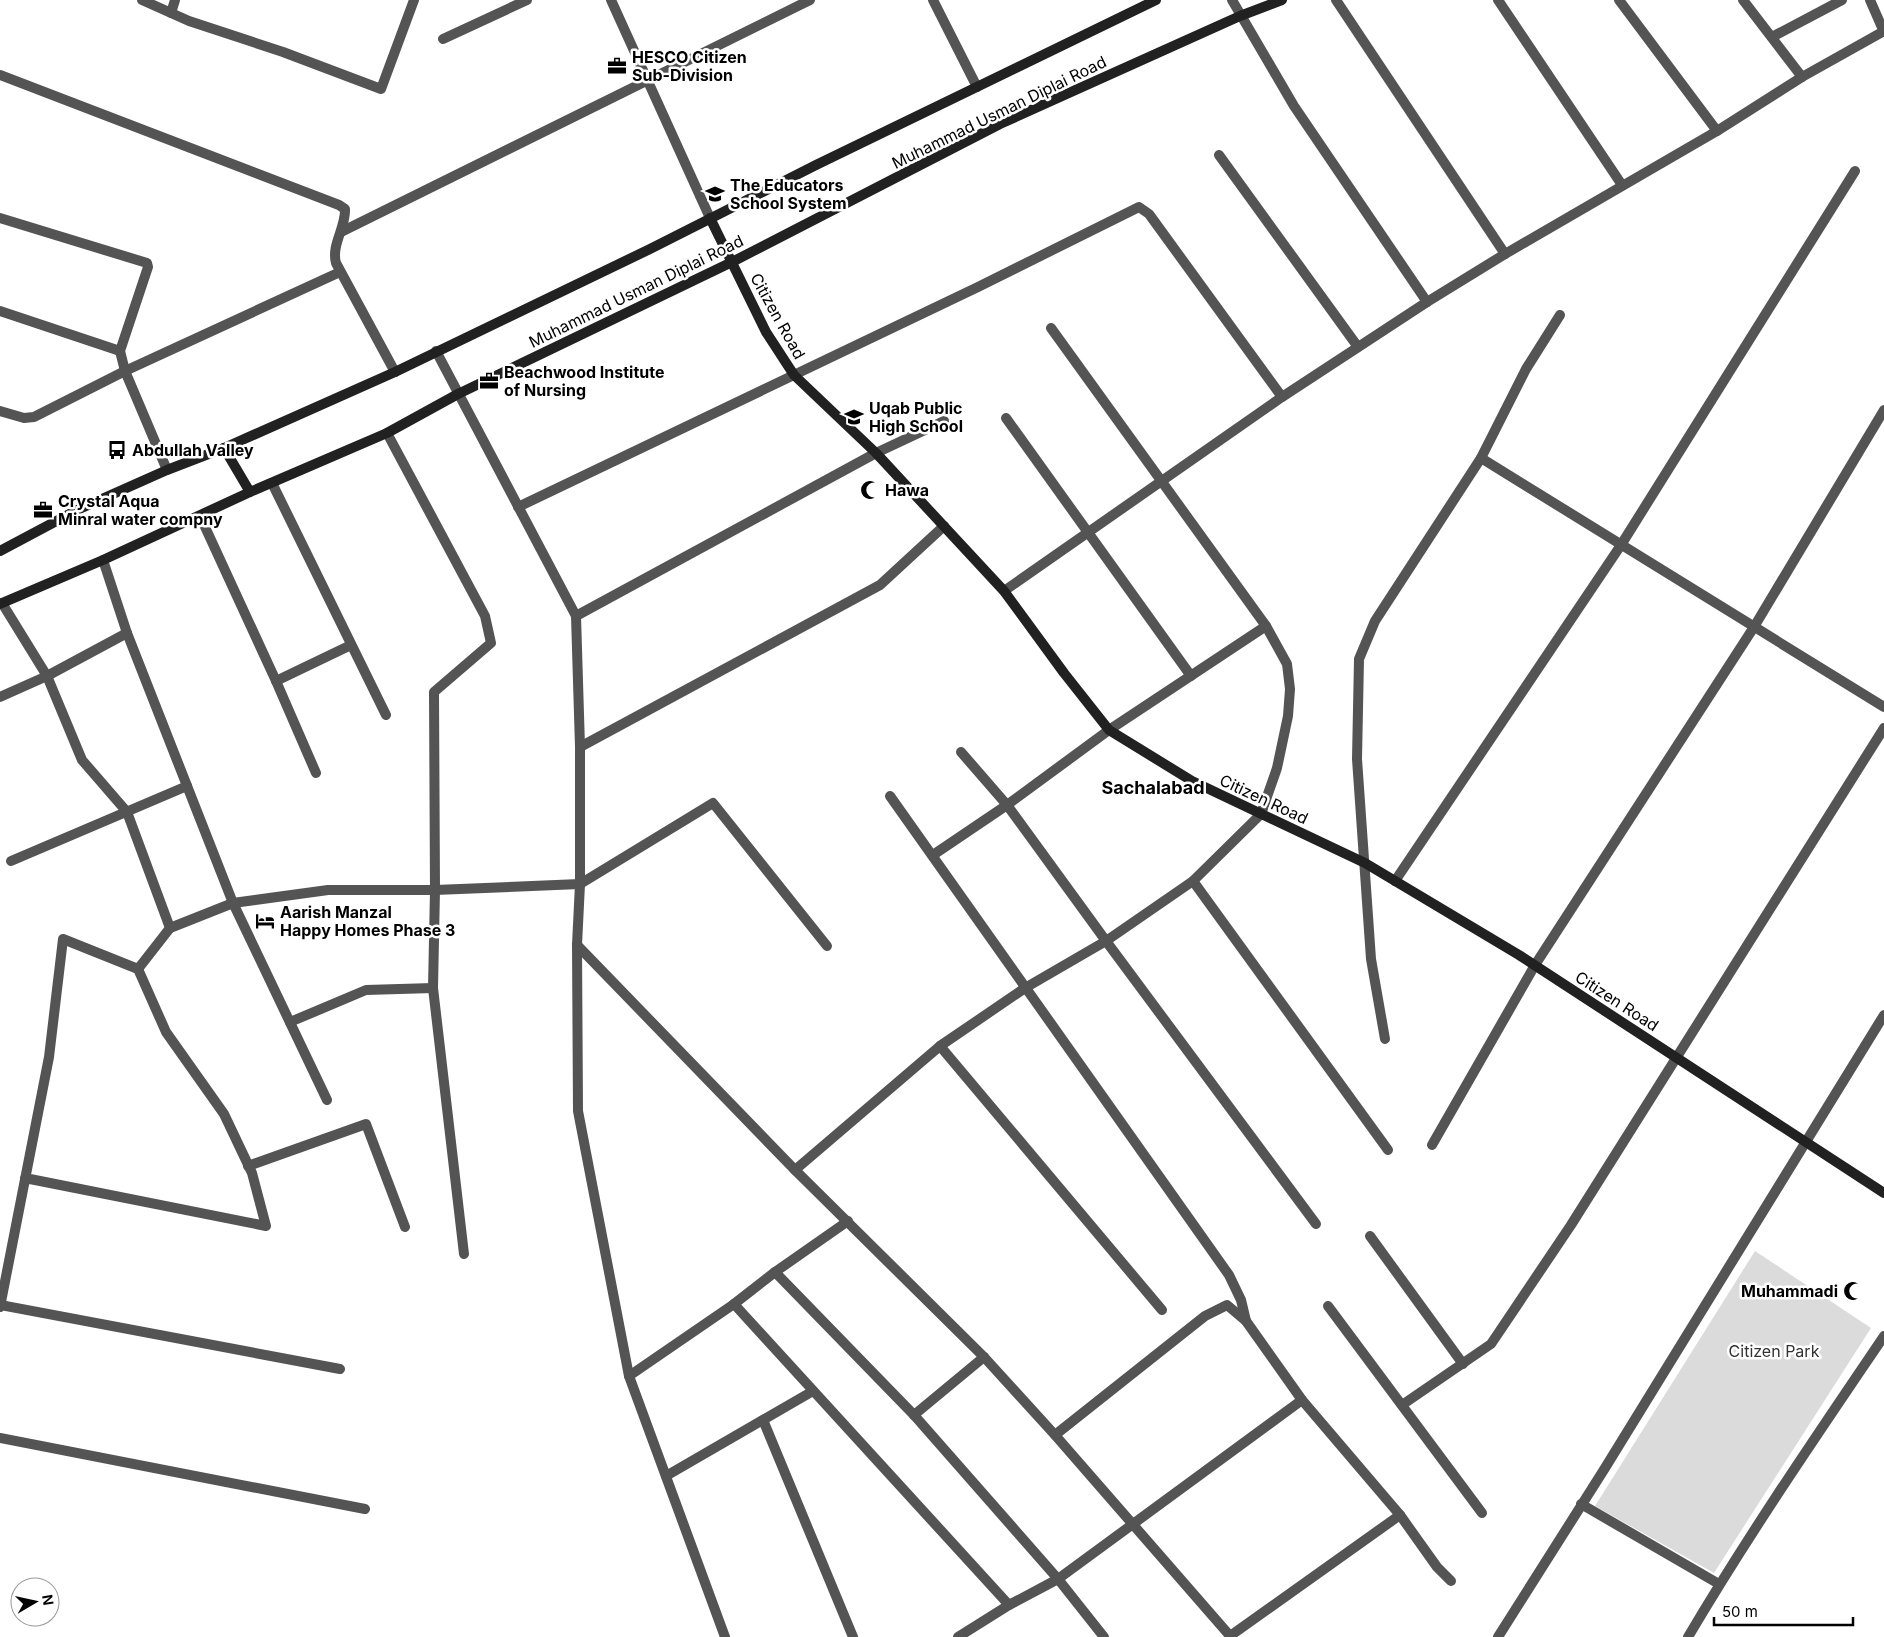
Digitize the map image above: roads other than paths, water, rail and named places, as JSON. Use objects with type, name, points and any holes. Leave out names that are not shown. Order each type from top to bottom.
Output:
[{"type":"street","points":[[142,0],[189,21],[283,52],[381,88],[414,0]]},
{"type":"street","points":[[171,13],[175,0]]},
{"type":"street","points":[[443,39],[526,0]]},
{"type":"street","points":[[611,0],[710,218]]},
{"type":"street","points":[[341,232],[810,0]]},
{"type":"street","points":[[933,0],[977,87]]},
{"type":"street","name":"Muhammad Usman Diplai Road","points":[[0,551],[77,510],[167,470],[224,448],[395,372],[1156,0]]},
{"type":"street","points":[[1232,0],[1294,106],[1428,302]]},
{"type":"street","name":"Muhammad Usman Diplai Road","points":[[1,603],[103,560],[250,492],[387,433],[458,394],[732,262],[1000,124],[1240,16],[1282,0]]},
{"type":"street","points":[[1336,0],[1506,254]]},
{"type":"street","points":[[1498,0],[1622,185]]},
{"type":"street","points":[[1619,0],[1717,131]]},
{"type":"street","points":[[1743,0],[1802,77]]},
{"type":"street","points":[[1772,38],[1842,0]]},
{"type":"street","points":[[1004,591],[1282,397],[1428,302],[1622,185],[1717,131],[1802,77],[1884,32],[1870,0]]},
{"type":"street","points":[[0,76],[339,205],[345,209],[345,218],[334,258],[395,372]]},
{"type":"street","points":[[1219,155],[1358,347]]},
{"type":"street","points":[[1395,881],[1621,545],[1855,171]]},
{"type":"street","points":[[518,507],[978,287],[1139,207],[1149,214],[1282,397]]},
{"type":"street","points":[[0,218],[147,263],[148,267],[120,351],[125,371],[167,470]]},
{"type":"street","name":"Citizen Road","points":[[710,218],[766,332],[794,375],[876,453],[1004,591],[1064,674],[1109,730],[1192,781],[1365,863],[1535,965],[1884,1193]]},
{"type":"street","points":[[0,411],[24,418],[34,417],[125,371],[340,272]]},
{"type":"street","points":[[0,311],[120,351]]},
{"type":"street","points":[[1385,1039],[1371,959],[1357,759],[1359,659],[1375,621],[1481,458],[1526,369],[1560,314]]},
{"type":"street","points":[[795,1170],[940,1046],[1025,988],[1106,941],[1193,881],[1262,814],[1277,768],[1288,716],[1290,689],[1287,664],[1266,626],[1051,328]]},
{"type":"street","points":[[436,351],[576,616],[580,747],[580,884],[577,945],[578,1111],[629,1376],[725,1637]]},
{"type":"street","points":[[1432,1145],[1535,965],[1754,627],[1884,410]]},
{"type":"street","points":[[1006,418],[1191,676]]},
{"type":"street","points":[[576,616],[876,453],[944,421]]},
{"type":"street","points":[[387,433],[485,616],[491,643],[434,692],[435,890],[433,988],[464,1254]]},
{"type":"street","points":[[224,448],[250,492]]},
{"type":"street","points":[[1481,458],[1884,707]]},
{"type":"street","points":[[272,483],[386,715]]},
{"type":"street","points":[[200,516],[316,773]]},
{"type":"street","points":[[580,747],[880,585],[944,526]]},
{"type":"street","points":[[103,560],[127,633],[233,903],[327,1100]]},
{"type":"street","points":[[1,603],[47,676],[82,760],[127,812],[170,928]]},
{"type":"street","points":[[933,855],[1007,805],[1109,730],[1266,626]]},
{"type":"street","points":[[0,696],[47,676],[127,633]]},
{"type":"street","points":[[276,681],[352,645]]},
{"type":"street","points":[[1402,1405],[1491,1344],[1571,1225],[1884,728]]},
{"type":"street","points":[[961,752],[1007,805],[1316,1224]]},
{"type":"street","points":[[11,861],[187,786]]},
{"type":"street","points":[[890,796],[1229,1275],[1241,1300],[1246,1321]]},
{"type":"street","points":[[138,969],[170,928],[233,903],[328,890],[435,890],[580,884],[713,803],[826,946]]},
{"type":"street","points":[[1193,881],[1388,1150]]},
{"type":"street","points":[[25,1178],[266,1226],[248,1166],[224,1114],[166,1032],[138,969],[63,939],[49,1057],[25,1178],[0,1306],[340,1369]]},
{"type":"street","points":[[577,945],[795,1170],[984,1357],[1056,1435],[1230,1636],[1400,1515]]},
{"type":"street","points":[[290,1022],[366,990],[433,988]]},
{"type":"street","points":[[1498,1637],[1884,1015]]},
{"type":"street","points":[[940,1046],[1162,1310]]},
{"type":"street","points":[[248,1166],[366,1124],[405,1227]]},
{"type":"street","points":[[629,1376],[734,1304],[775,1272],[848,1221]]},
{"type":"street","points":[[1370,1236],[1462,1364]]},
{"type":"street","points":[[775,1272],[914,1415],[1058,1579],[1104,1637]]},
{"type":"street","points":[[734,1304],[1009,1605]]},
{"type":"street","points":[[1056,1435],[1205,1316],[1227,1305],[1246,1321],[1302,1400],[1400,1515],[1437,1567],[1451,1581]]},
{"type":"street","points":[[1328,1306],[1482,1513]]},
{"type":"street","points":[[1688,1637],[1719,1584],[1789,1476],[1884,1336]]},
{"type":"street","points":[[914,1415],[984,1357]]},
{"type":"street","points":[[666,1476],[813,1391]]},
{"type":"street","points":[[958,1637],[1009,1605],[1058,1579],[1302,1400]]},
{"type":"street","points":[[763,1420],[853,1637]]},
{"type":"street","points":[[0,1438],[366,1509]]},
{"type":"street","points":[[1581,1504],[1719,1584]]},
{"type":"place","name":"HESCO Citizen Sub-Division","points":[[617,66]]},
{"type":"place","name":"The Educators School System","points":[[715,194]]},
{"type":"place","name":"Beachwood Institute of Nursing","points":[[489,381]]},
{"type":"place","name":"Uqab Public High School","points":[[854,417]]},
{"type":"place","name":"Abdullah Valley","points":[[117,450]]},
{"type":"place","name":"Hawa","points":[[870,490]]},
{"type":"place","name":"Crystal Aqua Minral water compny","points":[[43,510]]},
{"type":"place","name":"Aarish Manzal Happy Homes Phase 3","points":[[265,921]]},
{"type":"place","name":"Muhammadi","points":[[1853,1291]]},
{"type":"district","name":"Sachalabad","points":[[1153,787]]},
{"type":"park label","name":"Citizen Park","points":[[1774,1351]]}]
